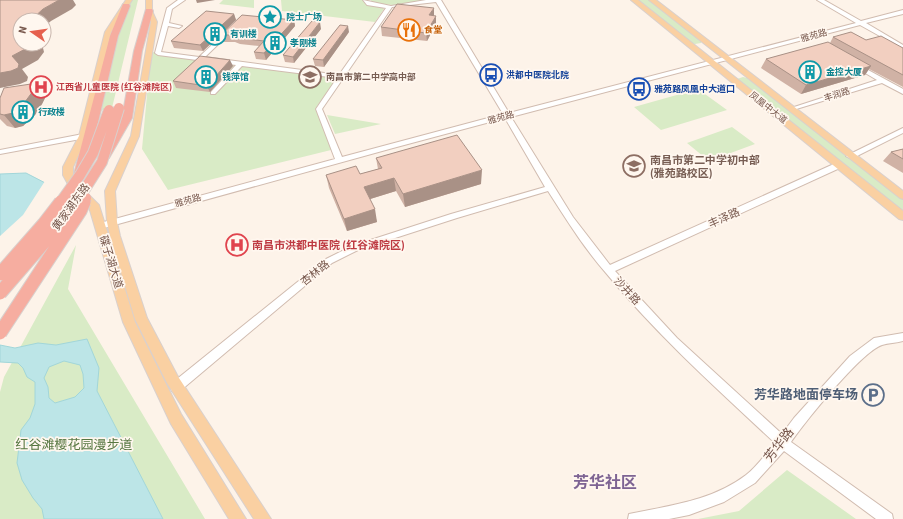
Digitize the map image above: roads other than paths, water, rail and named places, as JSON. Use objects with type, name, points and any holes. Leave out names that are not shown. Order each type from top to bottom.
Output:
[{"type":"highway","points":[[0,261],[80,175],[114,36],[127,3]]},
{"type":"highway","points":[[0,333],[80,211],[99,168],[127,118],[138,51],[149,5]]},
{"type":"highway","name":"黄家湖东路","points":[[0,274],[44,224],[80,175],[93,153],[114,109],[112,133],[99,168],[79,198],[56,228],[0,293]]},
{"type":"main road","name":"凤凰中大道","points":[[634,0],[903,216]]},
{"type":"main road","name":"凤凰中大道","points":[[652,0],[903,196]]},
{"type":"main road","name":"碟子湖大道","points":[[127,3],[108,32],[83,136],[68,167],[68,175],[72,184],[94,205],[129,322],[176,419],[238,519]]},
{"type":"main road","name":"碟子湖大道","points":[[149,5],[154,22],[135,136],[110,191],[112,222],[140,319],[176,387],[263,519]]},
{"type":"street","points":[[182,0],[170,8],[158,53],[341,77]]},
{"type":"street","points":[[366,0],[369,4],[389,7],[438,0]]},
{"type":"street","name":"沙井路","points":[[438,0],[550,188],[570,219],[608,270],[673,341],[783,443],[887,519]]},
{"type":"street","points":[[820,0],[903,44]]},
{"type":"street","points":[[828,0],[903,47]]},
{"type":"street","points":[[339,160],[319,109],[389,7]]},
{"type":"street","name":"雅苑路","points":[[100,226],[339,160],[903,12]]},
{"type":"street","points":[[166,24],[179,26]]},
{"type":"street","points":[[201,58],[236,25]]},
{"type":"street","points":[[806,38],[813,42]]},
{"type":"street","points":[[848,61],[903,92]]},
{"type":"street","points":[[213,93],[240,64]]},
{"type":"street","name":"丰润路","points":[[791,109],[883,80]]},
{"type":"street","points":[[850,156],[903,130]]},
{"type":"street","points":[[0,152],[83,136]]},
{"type":"street","name":"丰泽路","points":[[608,270],[839,165]]},
{"type":"street","name":"杏林路","points":[[176,387],[329,261],[355,248],[454,216],[550,188]]},
{"type":"street","name":"芳华路","points":[[634,519],[689,509],[720,498],[751,479],[783,443],[798,422],[854,359],[878,341],[903,337]]},
{"type":"water","points":[[26,173],[55,188],[0,283],[0,174]]},
{"type":"water","points":[[87,339],[99,368],[97,391],[163,519],[44,519],[42,509],[22,480],[17,463],[21,430],[30,418],[35,404],[35,382],[27,377],[23,368],[18,363],[0,362],[0,345],[15,348],[38,343],[56,345]],"holes":[[[64,361],[80,365],[83,374],[84,388],[75,397],[55,403],[49,398],[48,387],[44,378],[49,367]]]},
{"type":"place","name":"院士广场","points":[[270,17]]},
{"type":"place","name":"食堂","points":[[409,30]]},
{"type":"place","name":"有训楼","points":[[215,34]]},
{"type":"place","name":"孝刚楼","points":[[275,43]]},
{"type":"place","name":"金控大厦","points":[[810,72]]},
{"type":"place","name":"洪都中医院北院","points":[[491,75]]},
{"type":"place","name":"钱萍馆","points":[[206,77]]},
{"type":"place","name":"南昌市第二中学高中部","points":[[310,77]]},
{"type":"place","name":"江西省儿童医院 (红谷滩院区)","points":[[41,87]]},
{"type":"place","name":"雅苑路凤凰中大道口","points":[[639,89]]},
{"type":"place","name":"行政楼","points":[[23,112]]},
{"type":"place","name":"南昌市第二中学初中部 (雅苑路校区)","points":[[634,166]]},
{"type":"place","name":"南昌市洪都中医院 (红谷滩院区)","points":[[237,245]]},
{"type":"place","name":"芳华路地面停车场","points":[[873,395]]},
{"type":"district","name":"芳华社区","points":[[605,483]]},
{"type":"park label","name":"红谷滩樱花园漫步道","points":[[74,445]]}]
